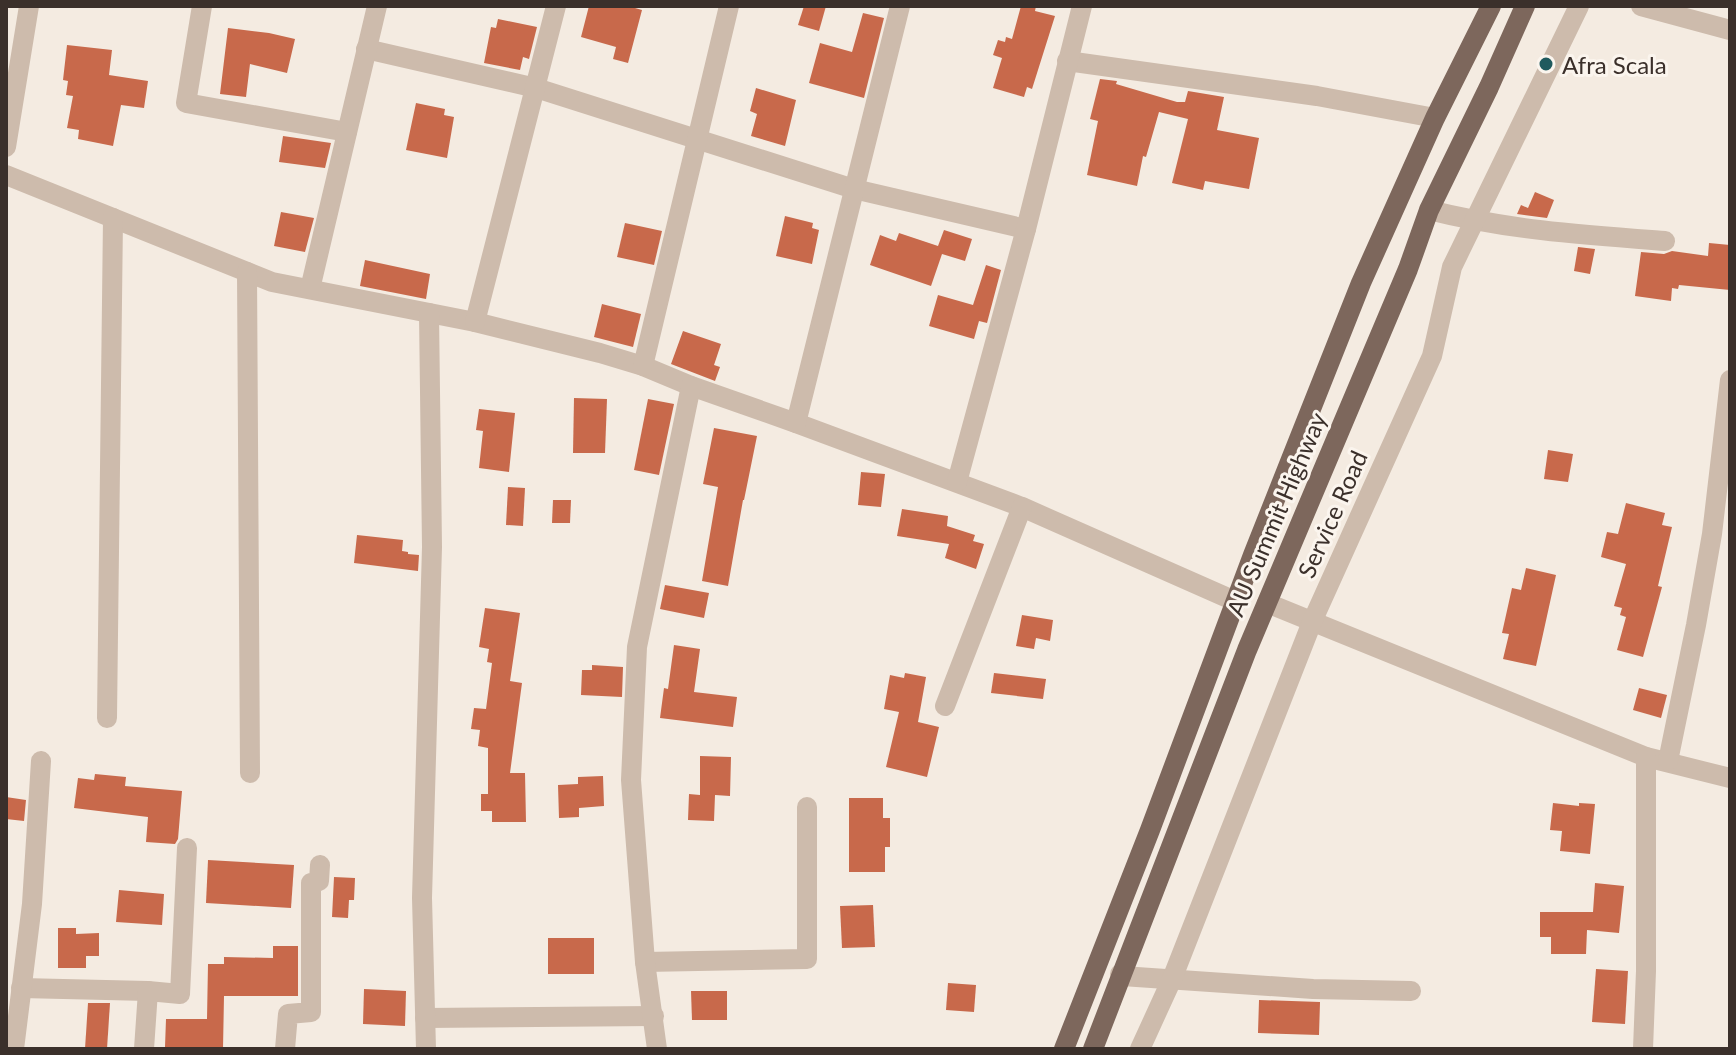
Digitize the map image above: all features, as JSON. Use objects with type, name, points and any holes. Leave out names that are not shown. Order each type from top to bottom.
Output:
[{"type":"main road","name":"AU Summit Highway","points":[[1064,1049],[1258,541],[1361,283],[1435,118],[1491,6]]},
{"type":"main road","name":"AU Summit Highway","points":[[1093,1049],[1267,603],[1408,269],[1429,210],[1525,6]]},
{"type":"street","points":[[6,147],[29,6]]},
{"type":"street","points":[[202,6],[186,103],[347,132]]},
{"type":"street","points":[[310,289],[377,6]]},
{"type":"street","points":[[475,322],[556,6]]},
{"type":"street","points":[[643,366],[729,6]]},
{"type":"street","points":[[796,423],[900,6]]},
{"type":"street","points":[[957,482],[1026,229],[1082,6]]},
{"type":"street","name":"Service Road","points":[[1140,1049],[1172,979],[1312,622],[1432,356],[1452,267],[1579,6]]},
{"type":"street","points":[[1641,6],[1730,30]]},
{"type":"street","points":[[366,49],[536,88],[854,189],[1026,229]]},
{"type":"street","points":[[1067,61],[1317,96],[1435,118]]},
{"type":"street","points":[[6,175],[272,282],[475,322],[643,366],[1022,507],[1237,602]]},
{"type":"street","points":[[1429,210],[1473,221],[1554,232],[1665,241]]},
{"type":"street","points":[[107,718],[113,218]]},
{"type":"street","points":[[247,272],[250,773]]},
{"type":"street","points":[[426,1049],[422,898],[432,547],[429,313]]},
{"type":"street","points":[[1668,761],[1712,534],[1730,380]]},
{"type":"street","points":[[657,1049],[645,962],[631,780],[637,647],[691,386]]},
{"type":"street","points":[[945,706],[1022,507]]},
{"type":"street","points":[[1267,603],[1646,757],[1730,778]]},
{"type":"street","points":[[1643,1049],[1646,757]]},
{"type":"street","points":[[14,1049],[32,904],[41,761]]},
{"type":"street","points":[[645,962],[807,959],[807,807]]},
{"type":"street","points":[[21,988],[180,994],[187,848]]},
{"type":"street","points":[[285,1049],[288,1014],[311,1012],[311,883],[319,881],[320,865]]},
{"type":"street","points":[[1120,974],[1313,989],[1411,991]]},
{"type":"street","points":[[144,1049],[148,991]]},
{"type":"street","points":[[425,1018],[654,1016]]},
{"type":"building","points":[[589,6],[628,6],[642,10],[628,63],[613,59],[616,47],[581,37]]},
{"type":"building","points":[[804,6],[826,6],[819,31],[798,25]]},
{"type":"building","points":[[1021,6],[1036,6],[1035,11],[1055,16],[1032,89],[1027,87],[1024,97],[993,88],[1002,58],[993,55],[998,40],[1005,42],[1006,37],[1012,39]]},
{"type":"building","points":[[863,13],[884,18],[864,98],[809,83],[820,43],[852,52]]},
{"type":"building","points":[[498,19],[537,27],[529,59],[523,57],[520,70],[484,63],[491,27],[496,28]]},
{"type":"building","points":[[228,28],[295,39],[287,73],[250,64],[246,97],[220,94]]},
{"type":"building","points":[[67,45],[112,50],[109,75],[148,81],[144,108],[121,105],[113,146],[78,139],[79,130],[67,128],[73,96],[66,95],[68,81],[63,80]]},
{"type":"building","points":[[1100,79],[1117,81],[1116,84],[1177,102],[1185,102],[1188,91],[1224,97],[1217,130],[1259,138],[1249,189],[1205,181],[1203,190],[1172,183],[1188,119],[1159,112],[1146,157],[1143,156],[1137,186],[1087,175],[1098,121],[1090,119]]},
{"type":"building","points":[[756,88],[796,100],[785,146],[751,136],[757,114],[750,111]]},
{"type":"building","points":[[416,103],[445,109],[444,115],[454,117],[447,158],[406,150]]},
{"type":"building","points":[[283,136],[331,143],[325,168],[279,162]]},
{"type":"building","points":[[1535,192],[1554,200],[1547,218],[1517,214],[1521,205],[1528,208]]},
{"type":"building","points":[[281,212],[314,218],[305,252],[274,246]]},
{"type":"building","points":[[785,216],[813,223],[812,228],[819,230],[812,264],[776,256]]},
{"type":"building","points":[[625,223],[662,231],[654,265],[617,257]]},
{"type":"building","points":[[944,230],[972,239],[965,261],[942,254],[931,286],[870,265],[880,235],[896,241],[899,233],[938,246]]},
{"type":"building","points":[[1709,243],[1730,245],[1730,290],[1679,285],[1678,289],[1672,288],[1671,301],[1635,296],[1641,252],[1664,254],[1672,251],[1708,256]]},
{"type":"building","points":[[1578,247],[1595,249],[1590,274],[1574,271]]},
{"type":"building","points":[[365,260],[430,274],[426,299],[360,286]]},
{"type":"building","points":[[986,265],[1001,270],[987,323],[979,321],[974,339],[929,326],[938,295],[973,305]]},
{"type":"building","points":[[602,304],[641,314],[633,347],[594,337]]},
{"type":"building","points":[[683,331],[721,344],[714,365],[720,367],[715,381],[671,364]]},
{"type":"building","points":[[574,398],[607,399],[605,453],[573,453]]},
{"type":"building","points":[[648,399],[674,404],[659,475],[634,470]]},
{"type":"building","points":[[479,409],[515,413],[509,472],[479,468],[483,431],[476,430]]},
{"type":"building","points":[[714,428],[757,436],[728,586],[702,581],[718,487],[703,484]]},
{"type":"building","points":[[1548,450],[1573,454],[1568,482],[1544,479]]},
{"type":"building","points":[[861,472],[885,474],[881,507],[858,505]]},
{"type":"building","points":[[508,487],[525,488],[523,526],[506,525]]},
{"type":"building","points":[[553,500],[571,500],[570,523],[552,523]]},
{"type":"building","points":[[1626,503],[1665,513],[1662,525],[1672,527],[1658,586],[1662,587],[1643,657],[1617,650],[1626,617],[1620,615],[1622,608],[1614,606],[1626,564],[1601,557],[1607,532],[1618,534]]},
{"type":"building","points":[[902,509],[948,516],[947,526],[975,535],[973,541],[984,544],[976,569],[945,558],[949,544],[897,536]]},
{"type":"building","points":[[357,535],[403,540],[402,551],[419,555],[418,571],[354,563]]},
{"type":"building","points":[[1526,568],[1556,575],[1536,666],[1503,659],[1509,634],[1502,633],[1512,588],[1521,590]]},
{"type":"building","points":[[665,585],[709,593],[704,618],[660,609]]},
{"type":"building","points":[[485,608],[520,613],[510,681],[522,683],[510,773],[525,773],[526,822],[492,822],[492,811],[481,811],[481,794],[488,794],[488,748],[478,746],[480,730],[471,729],[474,708],[486,709],[492,663],[487,662],[489,649],[479,647]]},
{"type":"building","points":[[1022,615],[1053,620],[1050,641],[1036,638],[1034,649],[1016,646]]},
{"type":"building","points":[[674,645],[700,649],[694,692],[737,697],[733,727],[660,718]]},
{"type":"building","points":[[592,665],[623,667],[622,697],[581,695],[582,670],[592,670]]},
{"type":"building","points":[[905,673],[926,677],[918,722],[939,727],[927,777],[886,767],[899,712],[884,709],[890,675],[904,678]]},
{"type":"building","points":[[994,673],[1046,679],[1043,699],[991,693]]},
{"type":"building","points":[[1639,688],[1667,695],[1661,718],[1633,710]]},
{"type":"building","points":[[700,756],[731,757],[730,796],[715,795],[714,821],[688,820],[689,794],[700,795]]},
{"type":"building","points":[[95,774],[126,777],[125,786],[182,791],[175,844],[146,842],[148,817],[74,808],[78,778],[94,780]]},
{"type":"building","points":[[603,776],[604,806],[579,808],[579,817],[559,818],[558,785],[578,784],[578,777]]},
{"type":"building","points":[[6,797],[26,800],[24,821],[6,819]]},
{"type":"building","points":[[849,798],[883,798],[883,818],[890,818],[890,847],[885,847],[885,872],[849,872]]},
{"type":"building","points":[[1553,803],[1595,804],[1590,854],[1560,851],[1562,831],[1550,830]]},
{"type":"building","points":[[208,860],[294,865],[291,908],[206,903]]},
{"type":"building","points":[[334,877],[355,878],[354,900],[349,900],[348,918],[332,917]]},
{"type":"building","points":[[1595,883],[1624,886],[1619,933],[1587,930],[1586,954],[1551,954],[1551,937],[1540,937],[1540,912],[1593,912]]},
{"type":"building","points":[[119,890],[164,894],[162,925],[116,922]]},
{"type":"building","points":[[873,905],[875,947],[842,948],[840,906]]},
{"type":"building","points":[[58,928],[76,928],[76,934],[99,933],[99,956],[86,956],[86,968],[58,968]]},
{"type":"building","points":[[548,938],[594,938],[594,974],[548,974]]},
{"type":"building","points":[[273,946],[298,946],[298,996],[224,996],[223,1049],[165,1047],[166,1019],[207,1019],[208,964],[224,964],[224,957],[273,958]]},
{"type":"building","points":[[1596,969],[1628,971],[1625,1024],[1592,1022]]},
{"type":"building","points":[[948,983],[976,985],[974,1012],[946,1010]]},
{"type":"building","points":[[364,989],[406,991],[405,1026],[363,1024]]},
{"type":"building","points":[[691,991],[727,991],[727,1020],[692,1020]]},
{"type":"building","points":[[1259,1000],[1320,1002],[1319,1035],[1258,1033]]},
{"type":"building","points":[[88,1003],[110,1003],[107,1049],[85,1049]]},
{"type":"place","name":"Afra Scala","points":[[1546,64]]}]
